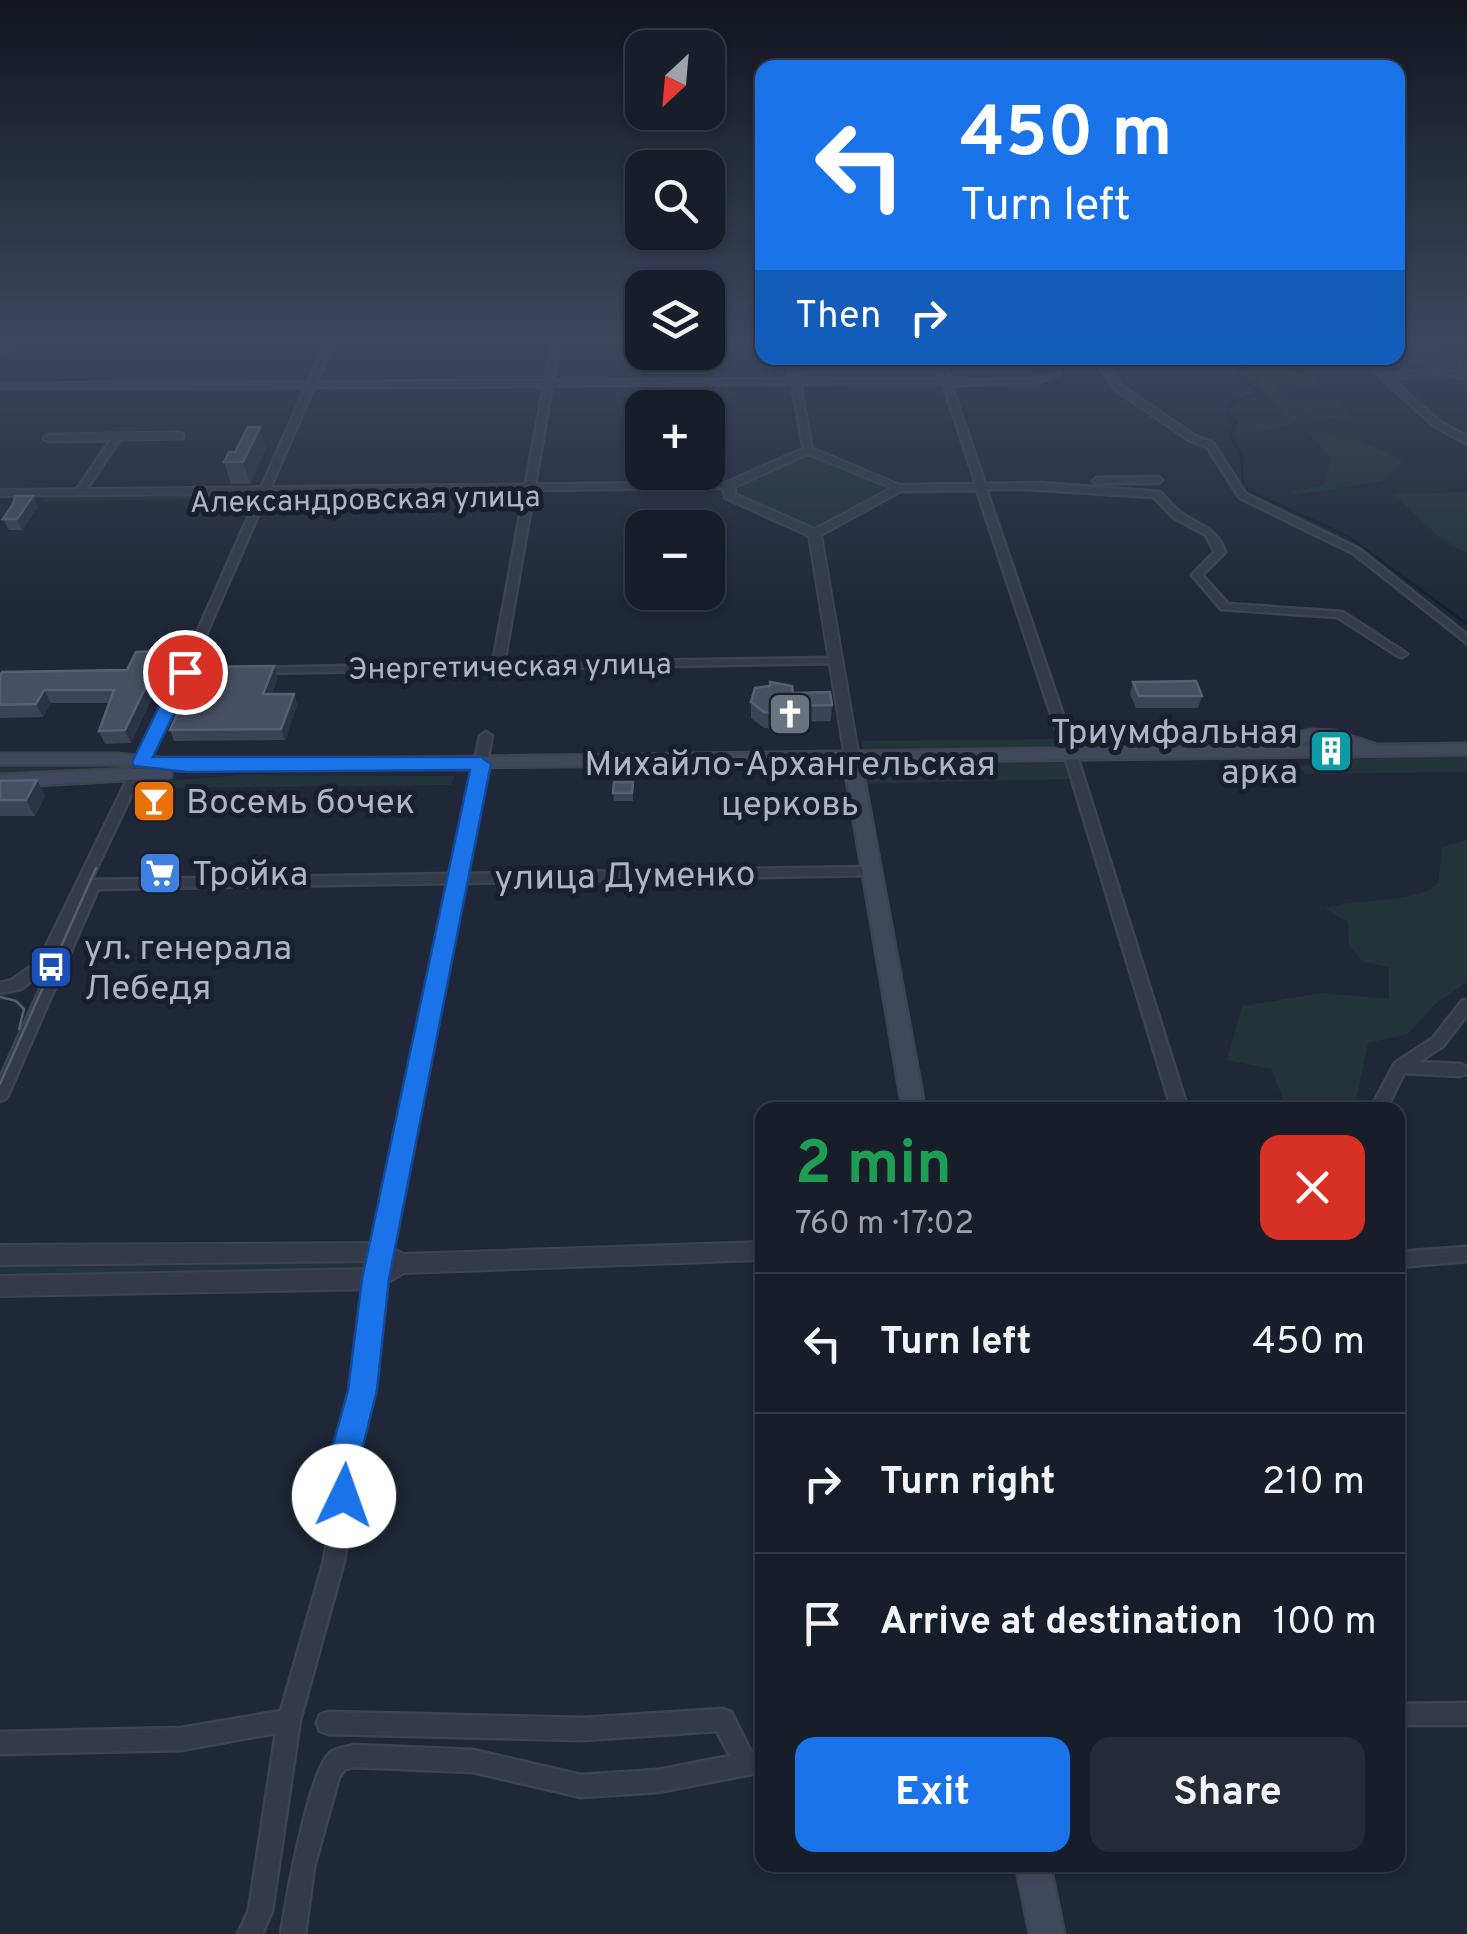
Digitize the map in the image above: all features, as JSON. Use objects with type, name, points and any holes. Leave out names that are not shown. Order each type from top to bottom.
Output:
[{"type":"main road","points":[[1276,752],[1290,738],[1313,734],[1338,734],[1378,751]]},
{"type":"main road","points":[[0,781],[138,769],[1467,749]]},
{"type":"main road","points":[[852,758],[913,1102]]},
{"type":"main road","points":[[0,760],[138,769]]},
{"type":"main road","points":[[1035,1872],[1047,1934]]},
{"type":"street","points":[[0,1095],[48,988],[87,885],[185,672],[289,427]]},
{"type":"street","points":[[498,666],[541,427]]},
{"type":"street","points":[[804,427],[808,450]]},
{"type":"street","points":[[962,427],[1070,753],[1178,1102]]},
{"type":"street","points":[[1177,427],[1210,445],[1243,496],[1356,551],[1467,640]]},
{"type":"street","points":[[1443,427],[1467,441]]},
{"type":"street","points":[[48,438],[180,436]]},
{"type":"street","points":[[80,492],[118,437]]},
{"type":"street","points":[[729,490],[808,450],[901,488],[1158,480]]},
{"type":"street","points":[[1032,486],[1157,494],[1178,517],[1207,528],[1217,538],[1220,552],[1197,575],[1225,607],[1339,614],[1402,654]]},
{"type":"street","points":[[815,534],[901,488]]},
{"type":"street","points":[[729,490],[815,534]]},
{"type":"street","name":"Александровская улица","points":[[0,493],[729,490]]},
{"type":"street","name":"Александровская улица","points":[[0,504],[261,494]]},
{"type":"street","points":[[815,534],[852,758]]},
{"type":"street","name":"Энергетическая улица","points":[[244,670],[835,661]]},
{"type":"street","points":[[185,672],[204,671]]},
{"type":"street","points":[[250,1934],[260,1911],[289,1720],[334,1561],[344,1496],[343,1466],[362,1390],[376,1279],[486,736]]},
{"type":"street","name":"улица Думенко","points":[[87,885],[870,871]]},
{"type":"street","points":[[0,988],[16,985],[44,964],[87,885]]},
{"type":"street","points":[[44,964],[48,988]]},
{"type":"street","points":[[1382,1102],[1400,1066],[1438,1042],[1467,1005]]},
{"type":"street","points":[[0,1068],[18,1054]]},
{"type":"street","points":[[1400,1066],[1461,1070]]},
{"type":"street","points":[[0,1286],[376,1279],[400,1264],[755,1251]]},
{"type":"street","points":[[0,1255],[381,1252],[400,1264]]},
{"type":"street","points":[[1405,1259],[1467,1254]]},
{"type":"street","points":[[1405,1715],[1467,1714]]},
{"type":"street","points":[[0,1743],[181,1739],[289,1720]]},
{"type":"street","points":[[293,1934],[303,1867],[330,1772],[339,1760],[354,1756],[473,1762],[582,1786],[658,1781],[754,1762],[723,1720],[583,1730],[328,1724]]},
{"type":"shaded area","points":[[1238,427],[1279,427],[1258,432],[1238,431]]},
{"type":"shaded area","points":[[1307,432],[1370,445],[1403,463],[1382,481],[1294,495],[1291,491],[1323,486],[1331,459]]},
{"type":"shaded area","points":[[808,454],[882,484],[888,491],[814,530],[734,494],[738,484]]},
{"type":"shaded area","points":[[521,489],[519,494],[273,497],[274,492]]},
{"type":"shaded area","points":[[244,491],[241,498],[42,502],[46,495]]},
{"type":"shaded area","points":[[1467,492],[1467,554],[1438,536],[1393,494]]},
{"type":"shaded area","points":[[1057,739],[1060,749],[863,752],[861,741]]},
{"type":"shaded area","points":[[1467,753],[1467,772],[1305,774],[1299,766],[1352,761],[1349,755]]},
{"type":"shaded area","points":[[1064,760],[1071,779],[865,784],[875,765],[876,776],[935,775],[934,762]]},
{"type":"shaded area","points":[[120,764],[114,776],[0,778],[0,765]]},
{"type":"shaded area","points":[[241,775],[454,776],[452,785],[162,788],[166,781]]},
{"type":"shaded area","points":[[1467,840],[1467,982],[1435,1004],[1408,1034],[1368,1043],[1356,1102],[1285,1102],[1271,1069],[1227,1060],[1242,1006],[1322,993],[1389,999],[1389,967],[1363,962],[1349,945],[1348,922],[1324,908],[1425,891],[1438,884],[1442,847]]},
{"type":"shaded area","points":[[372,1259],[369,1275],[0,1280],[0,1263]]},
{"type":"building","points":[[248,427],[260,427],[243,462],[224,462],[229,452],[235,452]]},
{"type":"building","points":[[15,496],[33,496],[17,519],[3,519],[13,504]]},
{"type":"building","points":[[163,651],[125,730],[99,731],[114,690],[44,690],[36,704],[0,705],[2,672],[127,670],[136,652]]},
{"type":"building","points":[[274,666],[263,694],[294,694],[281,729],[170,730],[199,667]]},
{"type":"building","points":[[1196,681],[1202,696],[1139,696],[1133,682]]},
{"type":"building","points":[[770,682],[792,686],[793,693],[830,692],[832,705],[793,706],[794,715],[764,712],[751,702],[755,688],[770,686]]},
{"type":"building","points":[[37,780],[26,800],[0,800],[0,781]]},
{"type":"building","points":[[614,782],[633,782],[632,793],[613,793]]},
{"type":"waterway","points":[[1234,427],[1230,435],[1241,455],[1243,488],[1349,537],[1467,624]]},
{"type":"tram line","points":[[0,1084],[96,868]]},
{"type":"tram line","points":[[0,997],[16,1001],[24,1009],[19,1029]]},
{"type":"place","name":"Михайло-Архангельская церковь","points":[[790,714]]},
{"type":"place","name":"Триумфальная арка","points":[[1331,751]]},
{"type":"place","name":"Восемь бочек","points":[[154,801]]},
{"type":"place","name":"Тройка","points":[[160,873]]},
{"type":"place","name":"ул. генерала Лебедя","points":[[51,967]]},
{"type":"route","points":[[185,672],[141,762],[188,766],[481,764],[376,1279],[362,1390],[343,1466],[344,1496]]}]
